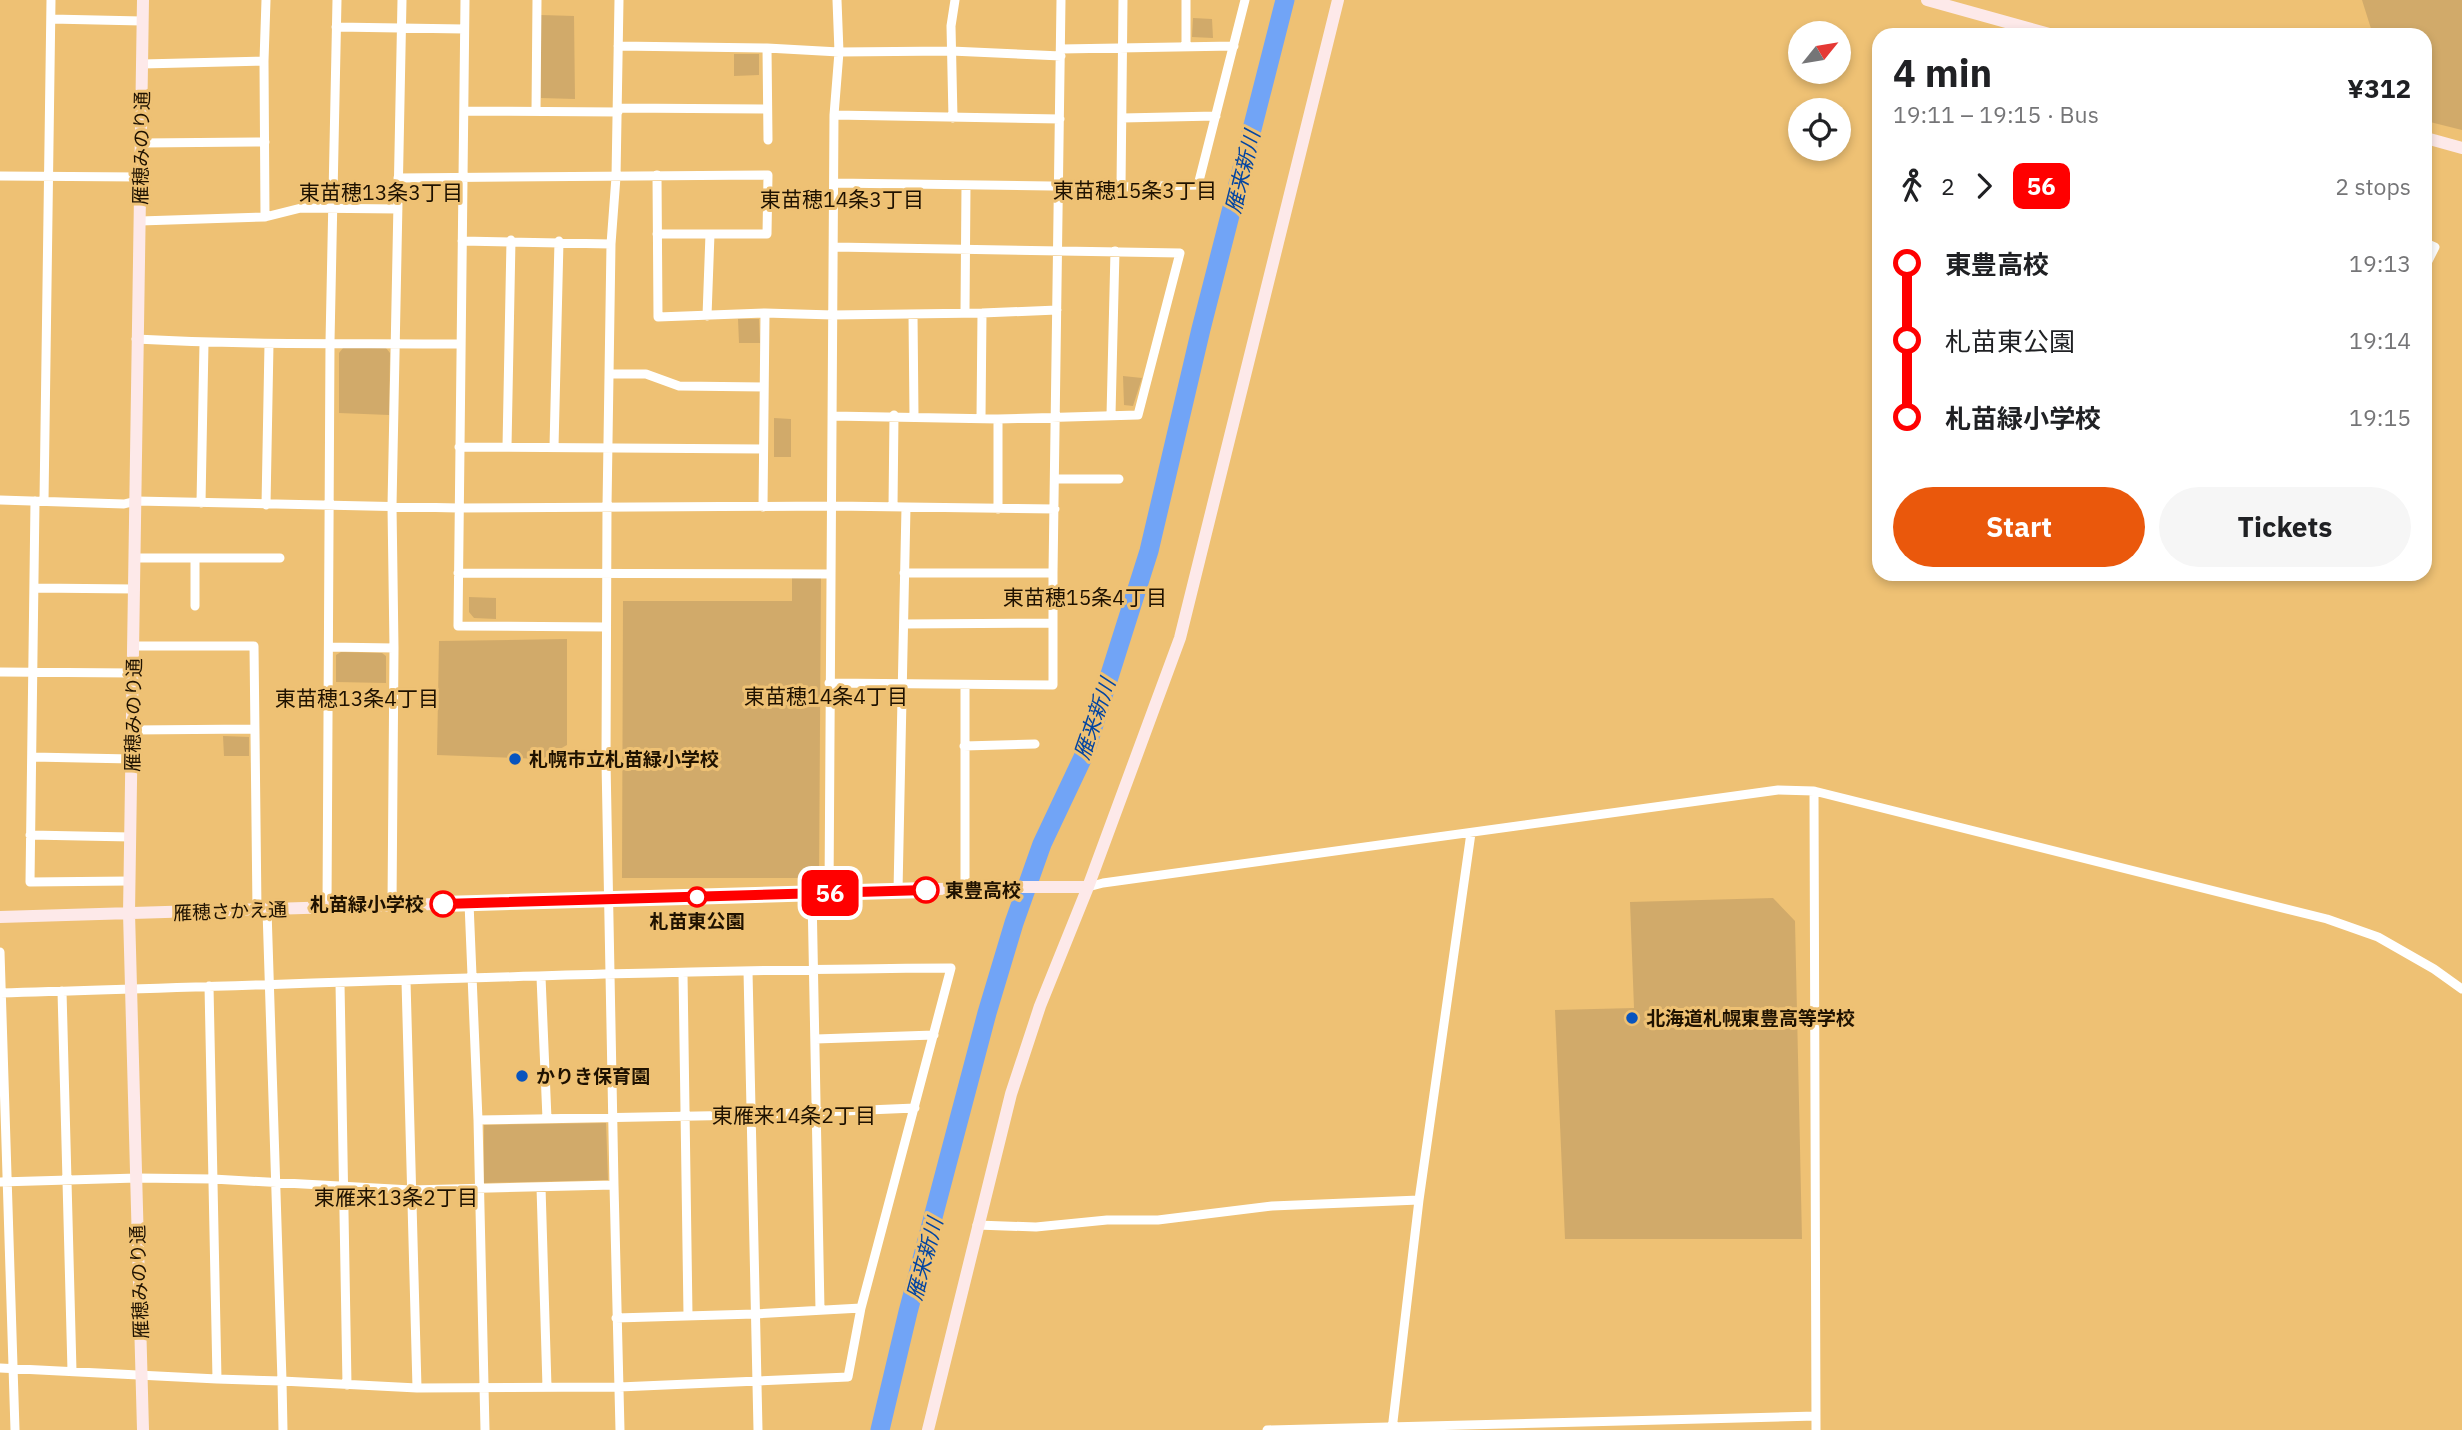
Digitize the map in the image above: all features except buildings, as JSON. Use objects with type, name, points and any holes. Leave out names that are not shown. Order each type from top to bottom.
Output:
[{"type":"street","points":[[51,0],[40,501],[34,587],[30,882],[130,881]]},
{"type":"street","name":"雁穂みのり通","points":[[143,0],[129,914],[143,1430]]},
{"type":"street","points":[[265,217],[266,0]]},
{"type":"street","points":[[327,908],[330,342],[337,0]]},
{"type":"street","points":[[392,906],[392,506],[402,0]]},
{"type":"street","points":[[464,0],[458,626],[606,627]]},
{"type":"street","points":[[536,111],[537,0]]},
{"type":"street","points":[[619,0],[616,177],[611,244],[606,627],[608,900],[620,1430]]},
{"type":"street","points":[[829,893],[834,115],[839,52],[837,0]]},
{"type":"street","points":[[953,118],[951,26],[955,0]]},
{"type":"street","points":[[829,683],[1054,685],[1053,573],[1061,0]]},
{"type":"street","points":[[1121,187],[1123,0]]},
{"type":"street","points":[[1186,0],[1186,46]]},
{"type":"street","points":[[834,183],[1121,187],[1198,185],[1245,0]]},
{"type":"street","points":[[928,1430],[1011,1094],[1040,1006],[1088,887],[1181,638],[1338,0]]},
{"type":"street","points":[[1927,0],[2028,28]]},
{"type":"street","points":[[51,19],[142,21]]},
{"type":"street","points":[[337,27],[464,29]]},
{"type":"street","points":[[618,46],[839,52],[1061,52],[1122,46],[1234,46]]},
{"type":"street","points":[[766,48],[768,140]]},
{"type":"street","points":[[142,64],[264,61]]},
{"type":"street","points":[[465,111],[767,109]]},
{"type":"street","points":[[834,115],[1060,118]]},
{"type":"street","points":[[1122,118],[1216,116]]},
{"type":"street","points":[[2432,140],[2462,148]]},
{"type":"street","points":[[141,143],[265,142]]},
{"type":"street","points":[[657,175],[657,317],[765,313],[833,315],[1057,310]]},
{"type":"street","points":[[398,178],[768,176],[767,234],[657,234]]},
{"type":"street","points":[[0,177],[140,177]]},
{"type":"street","points":[[965,185],[965,312]]},
{"type":"street","points":[[140,221],[265,217],[301,208],[398,209]]},
{"type":"street","points":[[707,316],[710,234]]},
{"type":"street","points":[[508,447],[511,240]]},
{"type":"street","points":[[463,241],[611,244]]},
{"type":"street","points":[[554,447],[559,242]]},
{"type":"street","points":[[832,416],[894,415],[998,419],[1138,415],[1180,253],[834,247]]},
{"type":"street","points":[[1111,415],[1115,251]]},
{"type":"street","points":[[763,507],[765,313]]},
{"type":"street","points":[[981,418],[982,313]]},
{"type":"street","points":[[913,314],[914,416]]},
{"type":"street","points":[[136,340],[269,344],[460,344]]},
{"type":"street","points":[[201,503],[204,343]]},
{"type":"street","points":[[267,505],[269,344]]},
{"type":"street","points":[[609,374],[646,374],[679,386],[764,387]]},
{"type":"street","points":[[893,507],[894,415]]},
{"type":"street","points":[[998,419],[998,509]]},
{"type":"street","points":[[459,447],[763,449]]},
{"type":"street","points":[[1055,479],[1119,479]]},
{"type":"street","points":[[0,500],[458,508],[833,506],[1055,509]]},
{"type":"street","points":[[898,891],[906,507]]},
{"type":"street","points":[[134,558],[280,558]]},
{"type":"street","points":[[195,558],[195,606]]},
{"type":"street","points":[[458,573],[830,574]]},
{"type":"street","points":[[904,573],[1053,573]]},
{"type":"street","points":[[34,587],[135,589]]},
{"type":"street","points":[[904,624],[1053,623]]},
{"type":"street","points":[[134,646],[254,646],[262,910],[277,1181],[283,1430]]},
{"type":"street","points":[[329,647],[394,648]]},
{"type":"street","points":[[0,672],[133,673]]},
{"type":"street","points":[[965,685],[965,889]]},
{"type":"street","points":[[133,730],[255,729]]},
{"type":"street","points":[[964,746],[1035,744]]},
{"type":"street","points":[[32,757],[132,759]]},
{"type":"street","points":[[1088,887],[1778,790],[1814,790],[2327,919],[2378,937],[2462,989]]},
{"type":"street","points":[[1814,790],[1816,1430]]},
{"type":"street","points":[[1393,1427],[1419,1200],[1471,833]]},
{"type":"street","points":[[30,835],[131,837]]},
{"type":"street","name":"雁穂さかえ通","points":[[0,917],[1005,887],[1088,887]]},
{"type":"street","points":[[812,894],[820,1310]]},
{"type":"street","points":[[469,903],[478,1120],[485,1430]]},
{"type":"street","points":[[0,952],[3,1182],[15,1430]]},
{"type":"street","points":[[0,1368],[417,1388],[619,1387],[848,1377],[861,1308],[951,968],[815,969],[1,993]]},
{"type":"street","points":[[748,971],[758,1430]]},
{"type":"street","points":[[683,973],[688,1315]]},
{"type":"street","points":[[541,977],[547,1119]]},
{"type":"street","points":[[406,981],[417,1388]]},
{"type":"street","points":[[340,983],[347,1385]]},
{"type":"street","points":[[209,986],[217,1379]]},
{"type":"street","points":[[62,991],[72,1371]]},
{"type":"street","points":[[816,1039],[934,1035]]},
{"type":"street","points":[[478,1120],[817,1114],[915,1108]]},
{"type":"street","points":[[3,1182],[213,1179],[411,1190],[614,1185]]},
{"type":"street","points":[[541,1187],[547,1387]]},
{"type":"street","points":[[977,1225],[1036,1227],[1107,1220],[1158,1220],[1272,1206],[1419,1200]]},
{"type":"street","points":[[617,1318],[861,1308]]},
{"type":"street","points":[[1267,1430],[1613,1425],[1816,1416]]},
{"type":"shaded area","points":[[2362,0],[2462,0],[2462,130],[2432,122],[2432,28],[2371,28]]},
{"type":"shaded area","points":[[541,15],[574,16],[575,99],[541,98]]},
{"type":"shaded area","points":[[1193,18],[1212,19],[1213,38],[1192,37]]},
{"type":"shaded area","points":[[734,54],[759,54],[759,75],[734,76]]},
{"type":"shaded area","points":[[738,319],[759,319],[760,343],[739,343]]},
{"type":"shaded area","points":[[343,348],[386,348],[390,353],[389,415],[339,413],[339,353]]},
{"type":"shaded area","points":[[1123,376],[1142,378],[1133,406],[1124,405]]},
{"type":"shaded area","points":[[774,418],[791,419],[791,457],[774,457]]},
{"type":"shaded area","name":"札苗東公園","points":[[792,578],[821,578],[819,878],[622,878],[623,601],[792,601]]},
{"type":"shaded area","points":[[469,597],[496,598],[496,619],[474,618],[469,612]]},
{"type":"shaded area","points":[[567,639],[567,745],[542,759],[437,755],[439,641]]},
{"type":"shaded area","points":[[341,652],[382,653],[386,656],[386,683],[336,682],[336,655]]},
{"type":"shaded area","points":[[223,736],[249,737],[249,756],[224,756]]},
{"type":"shaded area","name":"北海道札幌東豊高等学校","points":[[1773,898],[1795,921],[1802,1239],[1565,1239],[1555,1010],[1634,1008],[1630,902]]},
{"type":"shaded area","points":[[606,1123],[608,1180],[484,1183],[484,1125]]},
{"type":"waterway","name":"雁来新川","points":[[880,1430],[908,1312],[987,1013],[1014,923],[1042,844],[1085,753],[1149,551],[1201,329],[1285,0]]},
{"type":"bus line","name":"56","points":[[443,904],[926,890]]},
{"type":"place","name":"札幌市立札苗緑小学校","points":[[515,759]]},
{"type":"place","name":"東豊高校","points":[[926,890]]},
{"type":"place","name":"札苗東公園","points":[[697,897]]},
{"type":"place","name":"札苗緑小学校","points":[[443,904]]},
{"type":"place","name":"北海道札幌東豊高等学校","points":[[1632,1018]]},
{"type":"place","name":"かりき保育園","points":[[522,1076]]},
{"type":"district","name":"東苗穂15条3丁目","points":[[1135,191]]},
{"type":"district","name":"東苗穂13条3丁目","points":[[381,193]]},
{"type":"district","name":"東苗穂14条3丁目","points":[[842,200]]},
{"type":"district","name":"東苗穂15条4丁目","points":[[1085,598]]},
{"type":"district","name":"東苗穂14条4丁目","points":[[826,697]]},
{"type":"district","name":"東苗穂13条4丁目","points":[[357,699]]},
{"type":"district","name":"東雁来14条2丁目","points":[[794,1116]]},
{"type":"district","name":"東雁来13条2丁目","points":[[396,1198]]}]
